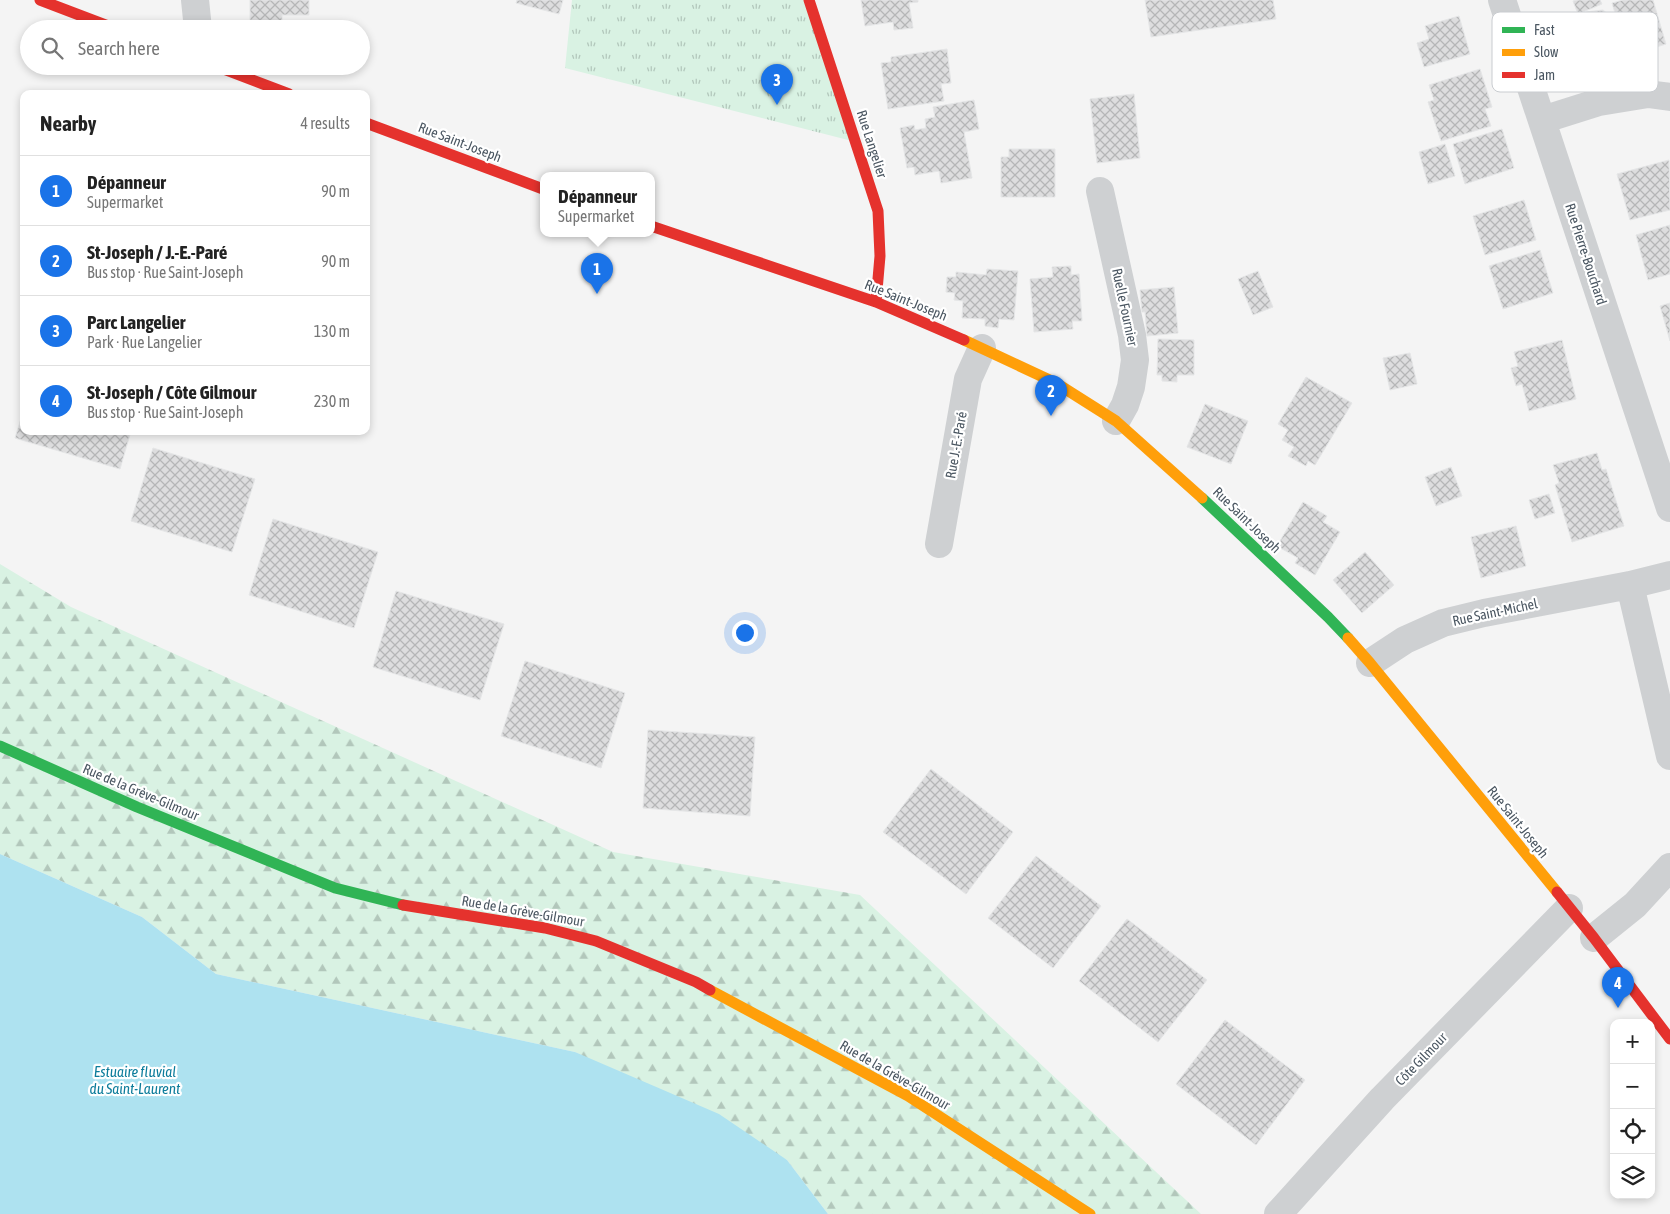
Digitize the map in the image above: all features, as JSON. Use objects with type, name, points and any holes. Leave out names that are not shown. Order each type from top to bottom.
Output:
[{"type":"street","points":[[40,0],[92,20]]},
{"type":"street","points":[[195,0],[197,20]]},
{"type":"street","name":"Rue Langelier","points":[[809,0],[878,211],[881,237],[881,266],[876,302]]},
{"type":"street","name":"Rue Pierre-Bouchard","points":[[1502,0],[1506,12]]},
{"type":"street","points":[[239,75],[279,90]]},
{"type":"street","name":"Rue Pierre-Bouchard","points":[[1533,92],[1670,508]]},
{"type":"street","points":[[1542,120],[1599,102],[1648,94],[1670,97]]},
{"type":"street","name":"Rue Saint-Joseph","points":[[370,124],[540,188]]},
{"type":"street","name":"Ruelle Fournier","points":[[1100,191],[1132,335],[1135,360],[1131,387],[1125,405],[1116,421]]},
{"type":"street","name":"Rue Saint-Joseph","points":[[655,227],[876,302],[982,348],[1056,383],[1116,421],[1186,482],[1328,617],[1370,663],[1594,938],[1670,1039]]},
{"type":"street","name":"Rue J.-E.-Paré","points":[[939,544],[968,379],[982,348]]},
{"type":"street","name":"Rue Saint-Michel","points":[[1370,663],[1404,640],[1443,623],[1484,613],[1630,585],[1670,575]]},
{"type":"street","points":[[1630,585],[1670,756]]},
{"type":"street","name":"Rue de la Grève-Gilmour","points":[[0,746],[137,808],[335,888],[417,908],[545,928],[587,938],[696,982],[908,1096],[1090,1214]]},
{"type":"street","points":[[1594,938],[1635,905],[1670,867]]},
{"type":"street","name":"Côte Gilmour","points":[[1278,1214],[1382,1099],[1569,908]]},
{"type":"green space","points":[[572,0],[809,0],[856,142],[565,68]]},
{"type":"green space","points":[[0,564],[71,607],[613,852],[860,895],[1201,1214],[828,1214],[787,1160],[575,1052],[216,974],[142,917],[0,854]]},
{"type":"water","name":"Estuaire fluvial du Saint-Laurent","points":[[0,854],[142,917],[216,974],[575,1052],[719,1114],[787,1160],[828,1214],[0,1214]]},
{"type":"building","points":[[250,0],[309,0],[309,15],[282,15],[282,20],[250,20]]},
{"type":"building","points":[[517,0],[563,0],[559,14],[516,3]]},
{"type":"building","points":[[861,0],[918,0],[918,2],[909,3],[913,28],[894,30],[893,22],[865,26]]},
{"type":"building","points":[[1145,0],[1273,0],[1276,19],[1151,37]]},
{"type":"building","points":[[1600,0],[1602,4],[1583,12],[1577,12],[1573,1]]},
{"type":"building","points":[[1623,0],[1653,0],[1657,12],[1615,12],[1612,3]]},
{"type":"building","points":[[1603,10],[1605,12],[1586,12]]},
{"type":"building","points":[[1459,16],[1470,54],[1424,67],[1417,43],[1429,39],[1425,26]]},
{"type":"building","points":[[1658,17],[1666,44],[1658,47]]},
{"type":"building","points":[[947,49],[951,83],[941,84],[944,101],[888,109],[881,63],[891,62],[891,57]]},
{"type":"building","points":[[1480,69],[1492,107],[1485,109],[1491,126],[1441,141],[1428,102],[1434,100],[1429,85]]},
{"type":"building","points":[[1134,94],[1140,158],[1097,163],[1090,99]]},
{"type":"building","points":[[974,100],[979,129],[964,132],[972,178],[941,183],[939,171],[915,175],[914,167],[907,168],[900,128],[914,125],[915,130],[926,128],[925,119],[935,117],[933,107]]},
{"type":"building","points":[[1502,129],[1514,168],[1465,184],[1453,144]]},
{"type":"building","points":[[1445,144],[1455,176],[1428,184],[1419,152]]},
{"type":"building","points":[[1009,149],[1055,149],[1055,197],[1001,197],[1001,157],[1009,157]]},
{"type":"building","points":[[1669,160],[1670,210],[1630,220],[1617,174]]},
{"type":"building","points":[[1524,200],[1536,240],[1485,255],[1473,216]]},
{"type":"building","points":[[1670,225],[1670,274],[1648,280],[1636,235]]},
{"type":"building","points":[[1540,250],[1553,293],[1503,309],[1489,266]]},
{"type":"building","points":[[1071,266],[1071,275],[1079,274],[1082,321],[1072,321],[1073,329],[1034,332],[1030,279],[1053,277],[1052,267]]},
{"type":"building","points":[[987,269],[1018,271],[1014,320],[999,319],[998,328],[985,326],[985,319],[962,318],[963,301],[954,300],[955,293],[946,292],[947,277],[956,277],[956,272],[986,275]]},
{"type":"building","points":[[1258,271],[1273,307],[1253,315],[1238,279]]},
{"type":"building","points":[[1174,287],[1178,333],[1147,336],[1145,312],[1142,312],[1140,290]]},
{"type":"building","points":[[1670,303],[1670,341],[1660,306]]},
{"type":"building","points":[[1158,339],[1194,340],[1194,375],[1177,375],[1177,382],[1162,381],[1162,375],[1157,375]]},
{"type":"building","points":[[1562,340],[1576,399],[1529,411],[1522,384],[1516,386],[1511,368],[1518,366],[1514,352]]},
{"type":"building","points":[[1410,353],[1417,384],[1390,390],[1383,358]]},
{"type":"building","points":[[1306,377],[1352,403],[1315,465],[1308,461],[1306,466],[1288,456],[1294,447],[1282,440],[1288,430],[1278,424]]},
{"type":"building","points":[[1205,404],[1248,421],[1231,464],[1187,447]]},
{"type":"building","points":[[20,422],[20,435],[130,435],[120,469],[15,438]]},
{"type":"building","points":[[153,448],[255,479],[232,552],[131,521]]},
{"type":"building","points":[[1597,453],[1602,470],[1606,469],[1624,526],[1572,542],[1555,485],[1559,483],[1553,465]]},
{"type":"building","points":[[1451,467],[1462,496],[1436,506],[1425,477]]},
{"type":"building","points":[[1549,494],[1555,513],[1535,519],[1529,500]]},
{"type":"building","points":[[1303,502],[1327,516],[1323,522],[1340,532],[1315,575],[1295,563],[1298,558],[1277,546]]},
{"type":"building","points":[[273,519],[378,552],[354,628],[249,595]]},
{"type":"building","points":[[1516,526],[1526,566],[1481,578],[1471,537]]},
{"type":"building","points":[[1365,552],[1394,585],[1362,613],[1333,580]]},
{"type":"building","points":[[396,591],[504,624],[480,700],[373,667]]},
{"type":"building","points":[[525,661],[625,693],[601,768],[501,736]]},
{"type":"building","points":[[648,730],[755,737],[750,816],[643,808]]},
{"type":"building","points":[[931,769],[1013,832],[966,894],[883,832]]},
{"type":"building","points":[[1036,856],[1101,906],[1053,968],[988,918]]},
{"type":"building","points":[[1127,919],[1207,980],[1158,1042],[1079,981]]},
{"type":"building","points":[[1225,1020],[1305,1080],[1256,1145],[1176,1084]]},
{"type":"traffic: fast","points":[[1202,498],[1348,638]]},
{"type":"traffic: fast","points":[[0,746],[137,807],[335,888],[403,905]]},
{"type":"traffic: slow","points":[[964,340],[1056,383],[1116,421],[1202,498]]},
{"type":"traffic: slow","points":[[1348,638],[1557,892]]},
{"type":"traffic: slow","points":[[710,990],[908,1096],[1090,1214]]},
{"type":"traffic: jam","points":[[40,0],[92,20]]},
{"type":"traffic: jam","points":[[809,0],[878,211],[880,256],[876,302]]},
{"type":"traffic: jam","points":[[239,75],[279,90]]},
{"type":"traffic: jam","points":[[370,124],[540,188]]},
{"type":"traffic: jam","points":[[655,227],[876,302],[964,340]]},
{"type":"traffic: jam","points":[[1557,892],[1670,1039]]},
{"type":"traffic: jam","points":[[403,905],[545,928],[596,941],[696,982],[710,990]]},
{"type":"place","name":"Parc Langelier","points":[[777,105]]},
{"type":"place","name":"Dépanneur","points":[[597,294]]},
{"type":"place","name":"St-Joseph / J.-E.-Paré","points":[[1051,416]]},
{"type":"place","name":"St-Joseph / Côte Gilmour","points":[[1618,1008]]}]
